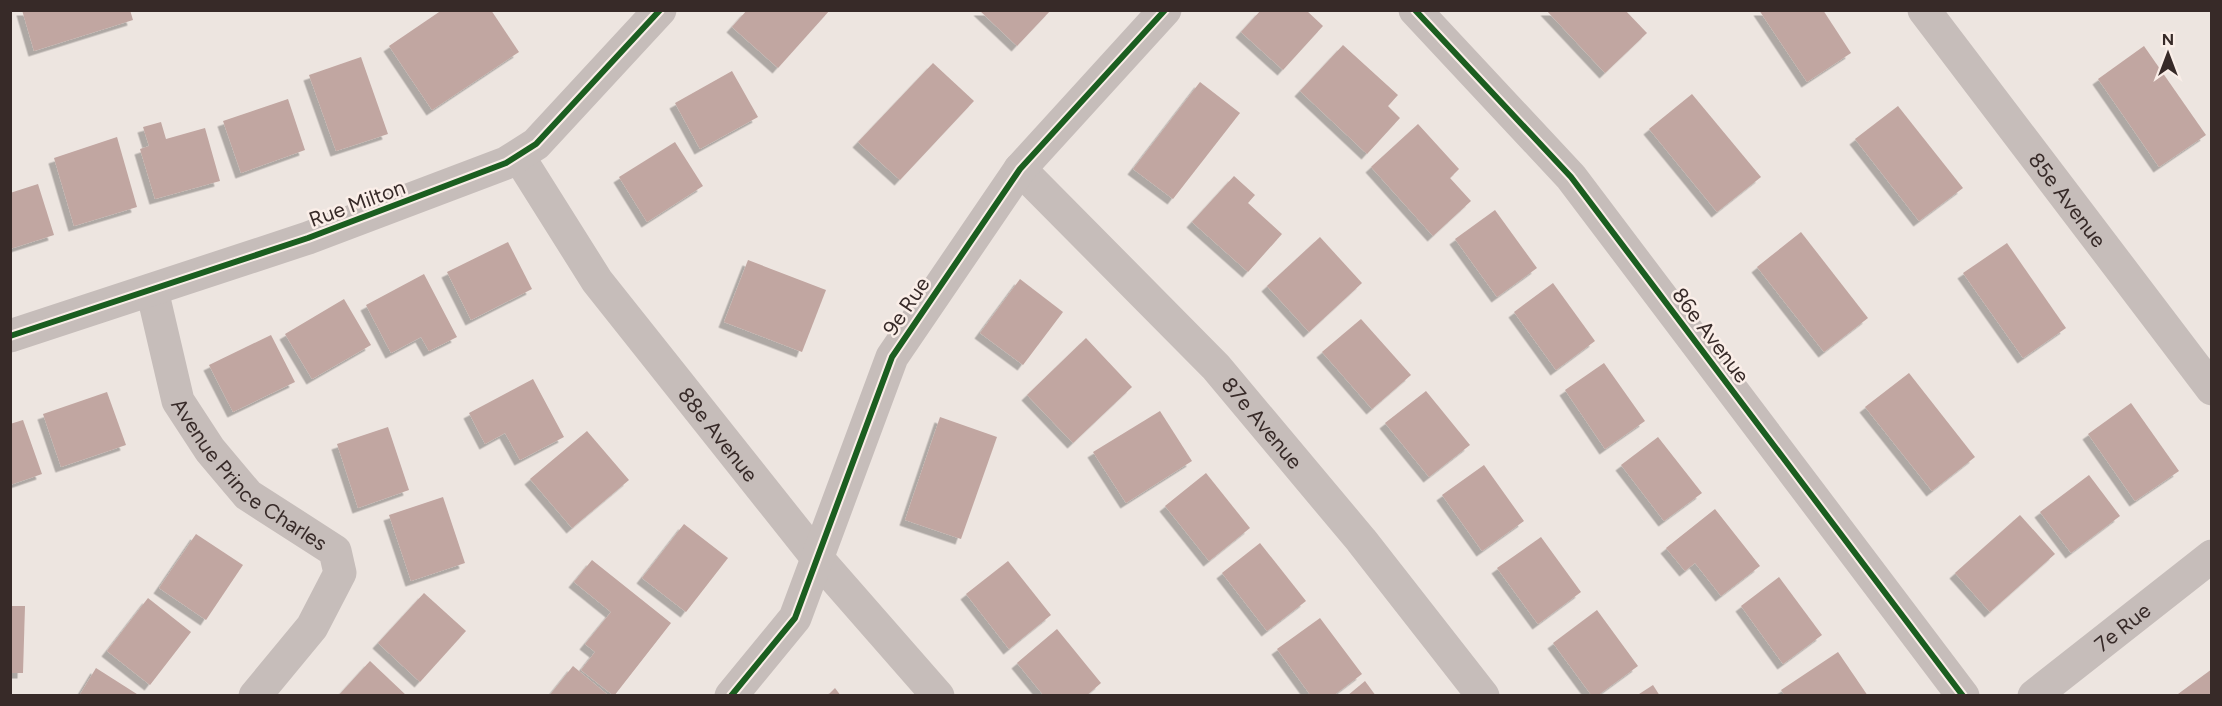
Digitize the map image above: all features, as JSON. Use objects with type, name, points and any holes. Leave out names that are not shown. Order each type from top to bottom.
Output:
[{"type":"street","name":"Rue Milton","points":[[10,336],[308,238],[488,171],[519,157],[550,130],[660,10]]},
{"type":"street","name":"9e Rue","points":[[731,696],[795,618],[892,357],[1020,169],[1165,10]]},
{"type":"street","name":"86e Avenue","points":[[1415,10],[1571,177],[1963,696]]},
{"type":"street","name":"85e Avenue","points":[[1924,10],[2211,389]]},
{"type":"street","name":"88e Avenue","points":[[519,157],[597,280],[818,559],[938,696]]},
{"type":"street","name":"87e Avenue","points":[[1020,169],[1216,367],[1361,540],[1483,696]]},
{"type":"street","name":"Avenue Prince Charles","points":[[152,290],[178,401],[210,450],[248,495],[335,551],[340,573],[312,627],[255,696]]},
{"type":"street","name":"7e Rue","points":[[2034,696],[2211,556]]},
{"type":"building","points":[[22,10],[130,10],[133,20],[34,51]]},
{"type":"building","points":[[442,10],[491,10],[519,52],[432,110],[389,46]]},
{"type":"building","points":[[747,10],[830,10],[778,68],[732,27]]},
{"type":"building","points":[[979,10],[1051,10],[1017,46]]},
{"type":"building","points":[[1261,10],[1306,10],[1323,26],[1283,70],[1241,32]]},
{"type":"building","points":[[1546,10],[1625,10],[1647,33],[1605,73]]},
{"type":"building","points":[[1759,10],[1823,10],[1851,53],[1807,82]]},
{"type":"building","points":[[1343,45],[1398,95],[1388,106],[1400,118],[1367,154],[1300,91]]},
{"type":"building","points":[[2144,46],[2206,135],[2159,167],[2098,79]]},
{"type":"building","points":[[361,57],[388,134],[336,151],[309,75]]},
{"type":"building","points":[[933,63],[974,101],[900,180],[858,142]]},
{"type":"building","points":[[732,71],[758,117],[700,149],[675,103]]},
{"type":"building","points":[[1200,82],[1240,113],[1173,199],[1133,169]]},
{"type":"building","points":[[1692,94],[1761,177],[1717,212],[1649,129]]},
{"type":"building","points":[[288,99],[305,150],[241,173],[223,121]]},
{"type":"building","points":[[1898,106],[1963,188],[1919,221],[1855,139]]},
{"type":"building","points":[[161,122],[166,139],[205,128],[220,181],[155,199],[140,149],[149,146],[143,127]]},
{"type":"building","points":[[1418,124],[1459,169],[1450,178],[1471,201],[1433,236],[1371,167]]},
{"type":"building","points":[[117,137],[137,207],[74,226],[54,158]]},
{"type":"building","points":[[675,142],[703,186],[647,222],[619,177]]},
{"type":"building","points":[[1234,176],[1255,195],[1248,203],[1282,234],[1248,272],[1192,222]]},
{"type":"building","points":[[38,184],[54,235],[10,249],[10,193]]},
{"type":"building","points":[[1495,210],[1537,268],[1497,297],[1455,239]]},
{"type":"building","points":[[1801,232],[1868,318],[1824,352],[1757,267]]},
{"type":"building","points":[[1320,237],[1362,283],[1309,332],[1267,286]]},
{"type":"building","points":[[508,242],[532,289],[471,320],[447,272]]},
{"type":"building","points":[[2007,243],[2066,328],[2023,358],[1963,273]]},
{"type":"building","points":[[748,260],[826,290],[802,352],[724,322]]},
{"type":"building","points":[[424,274],[457,337],[429,351],[421,337],[391,353],[366,305]]},
{"type":"building","points":[[1020,279],[1063,312],[1023,365],[980,333]]},
{"type":"building","points":[[1553,283],[1595,341],[1556,370],[1514,312]]},
{"type":"building","points":[[344,299],[371,345],[312,379],[285,334]]},
{"type":"building","points":[[1361,319],[1411,375],[1372,409],[1322,352]]},
{"type":"building","points":[[271,335],[295,382],[233,412],[209,365]]},
{"type":"building","points":[[1086,338],[1132,387],[1073,443],[1027,395]]},
{"type":"building","points":[[1604,363],[1645,421],[1605,449],[1565,390]]},
{"type":"building","points":[[1909,373],[1975,457],[1932,491],[1865,407]]},
{"type":"building","points":[[533,379],[564,437],[520,460],[505,433],[485,444],[469,413]]},
{"type":"building","points":[[1426,391],[1470,445],[1429,477],[1385,423]]},
{"type":"building","points":[[107,392],[126,445],[61,467],[43,414]]},
{"type":"building","points":[[2131,403],[2179,471],[2135,501],[2088,434]]},
{"type":"building","points":[[1160,411],[1192,461],[1126,503],[1093,452]]},
{"type":"building","points":[[940,417],[997,437],[961,539],[905,520]]},
{"type":"building","points":[[23,420],[42,474],[10,485],[10,424]]},
{"type":"building","points":[[388,427],[409,490],[358,508],[337,444]]},
{"type":"building","points":[[587,431],[629,480],[572,528],[530,479]]},
{"type":"building","points":[[1658,437],[1702,493],[1664,521],[1621,465]]},
{"type":"building","points":[[1484,465],[1524,521],[1482,551],[1442,495]]},
{"type":"building","points":[[1206,473],[1250,528],[1209,561],[1165,506]]},
{"type":"building","points":[[2089,475],[2120,516],[2071,553],[2040,512]]},
{"type":"building","points":[[443,497],[465,563],[411,581],[389,515]]},
{"type":"building","points":[[1715,509],[1760,566],[1721,596],[1695,563],[1685,571],[1666,548]]},
{"type":"building","points":[[2020,515],[2055,554],[1990,612],[1955,573]]},
{"type":"building","points":[[684,524],[728,558],[686,612],[642,578]]},
{"type":"building","points":[[196,534],[243,565],[206,620],[159,588]]},
{"type":"building","points":[[1541,537],[1581,592],[1538,624],[1497,568]]},
{"type":"building","points":[[1260,543],[1306,601],[1267,631],[1222,573]]},
{"type":"building","points":[[592,560],[671,623],[614,696],[581,670],[595,652],[585,644],[611,612],[574,582]]},
{"type":"building","points":[[1008,561],[1051,615],[1009,649],[966,594]]},
{"type":"building","points":[[1779,577],[1822,635],[1783,664],[1741,606]]},
{"type":"building","points":[[424,593],[466,631],[420,682],[378,643]]},
{"type":"building","points":[[148,598],[191,632],[150,685],[107,651]]},
{"type":"building","points":[[10,606],[25,606],[23,673],[10,673]]},
{"type":"building","points":[[1597,610],[1638,666],[1597,696],[1592,696],[1553,643]]},
{"type":"building","points":[[1320,618],[1362,674],[1333,696],[1311,696],[1277,649]]},
{"type":"building","points":[[1057,629],[1101,683],[1086,696],[1044,696],[1017,663]]},
{"type":"building","points":[[1838,652],[1868,696],[1785,696],[1781,690]]},
{"type":"building","points":[[370,661],[407,696],[338,696]]},
{"type":"building","points":[[573,666],[609,696],[549,696]]},
{"type":"building","points":[[96,668],[140,696],[79,696]]},
{"type":"building","points":[[2212,669],[2212,696],[2179,696],[2178,694]]},
{"type":"building","points":[[1365,681],[1376,696],[1347,696]]},
{"type":"building","points":[[1653,685],[1660,696],[1636,696]]},
{"type":"building","points":[[835,688],[841,696],[827,696]]},
{"type":"cycle path","points":[[10,336],[308,238],[506,163],[536,144],[660,10]]},
{"type":"cycle path","points":[[731,696],[795,618],[892,357],[1020,169],[1165,10]]},
{"type":"cycle path","points":[[1415,10],[1571,177],[1963,696]]}]
